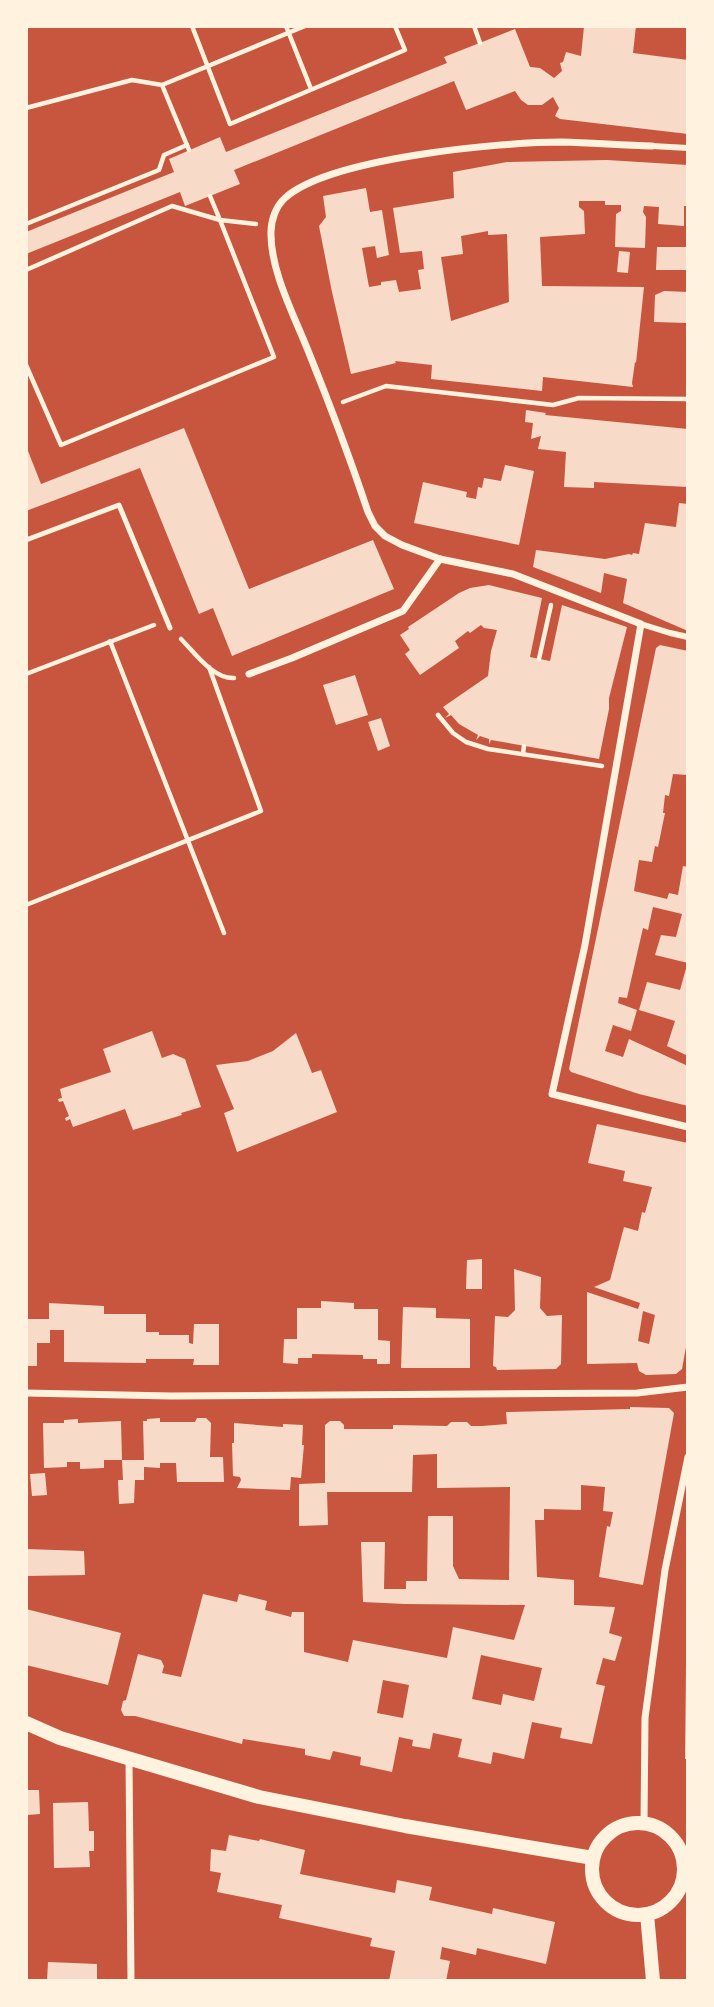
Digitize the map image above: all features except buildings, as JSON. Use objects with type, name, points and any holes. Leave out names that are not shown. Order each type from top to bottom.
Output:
[{"type":"main road","points":[[26,1723],[60,1738],[259,1797],[405,1826],[593,1858]]},
{"type":"main road","points":[[644,1823],[669,1834],[683,1857],[686,1871],[677,1894],[668,1903],[647,1914],[631,1914],[617,1909],[605,1900],[596,1888],[592,1873],[593,1858],[606,1835],[618,1827],[644,1823]]},
{"type":"main road","points":[[647,1914],[653,1981]]},
{"type":"street","points":[[688,148],[561,142],[516,144],[466,148],[356,167],[315,180],[286,197],[276,210],[271,231],[274,257],[283,287],[368,512],[375,526],[385,536],[440,559],[513,574],[641,624],[688,637]]},
{"type":"street","points":[[248,674],[292,659],[403,611],[440,559]]},
{"type":"street","points":[[641,624],[585,945],[552,1094],[688,1127]]},
{"type":"street","points":[[26,1394],[184,1396],[624,1393],[688,1387]]},
{"type":"street","points":[[644,1823],[645,1718],[665,1570],[688,1457]]},
{"type":"street","points":[[129,1759],[131,1981]]},
{"type":"lane","points":[[26,540],[119,505],[170,628]]},
{"type":"path","points":[[192,26],[230,124],[405,50],[395,26]]},
{"type":"path","points":[[286,26],[311,89]]},
{"type":"path","points":[[26,108],[132,80],[162,85],[305,26]]},
{"type":"path","points":[[474,26],[480,43]]},
{"type":"path","points":[[27,223],[159,170],[164,155],[188,148],[162,85]]},
{"type":"path","points":[[26,365],[61,445],[274,358],[209,196]]},
{"type":"path","points":[[26,270],[172,206],[220,220],[265,225],[271,231]]},
{"type":"path","points":[[330,407],[386,386],[553,405],[579,398],[688,399]]},
{"type":"path","points":[[540,659],[554,590]]},
{"type":"path","points":[[26,674],[157,624],[170,628],[209,667],[224,678],[248,674]]},
{"type":"path","points":[[110,641],[224,933]]},
{"type":"path","points":[[26,905],[261,811],[209,667]]},
{"type":"path","points":[[438,715],[453,733],[467,742],[488,749],[617,768]]},
{"type":"path","points":[[523,754],[524,746]]}]
